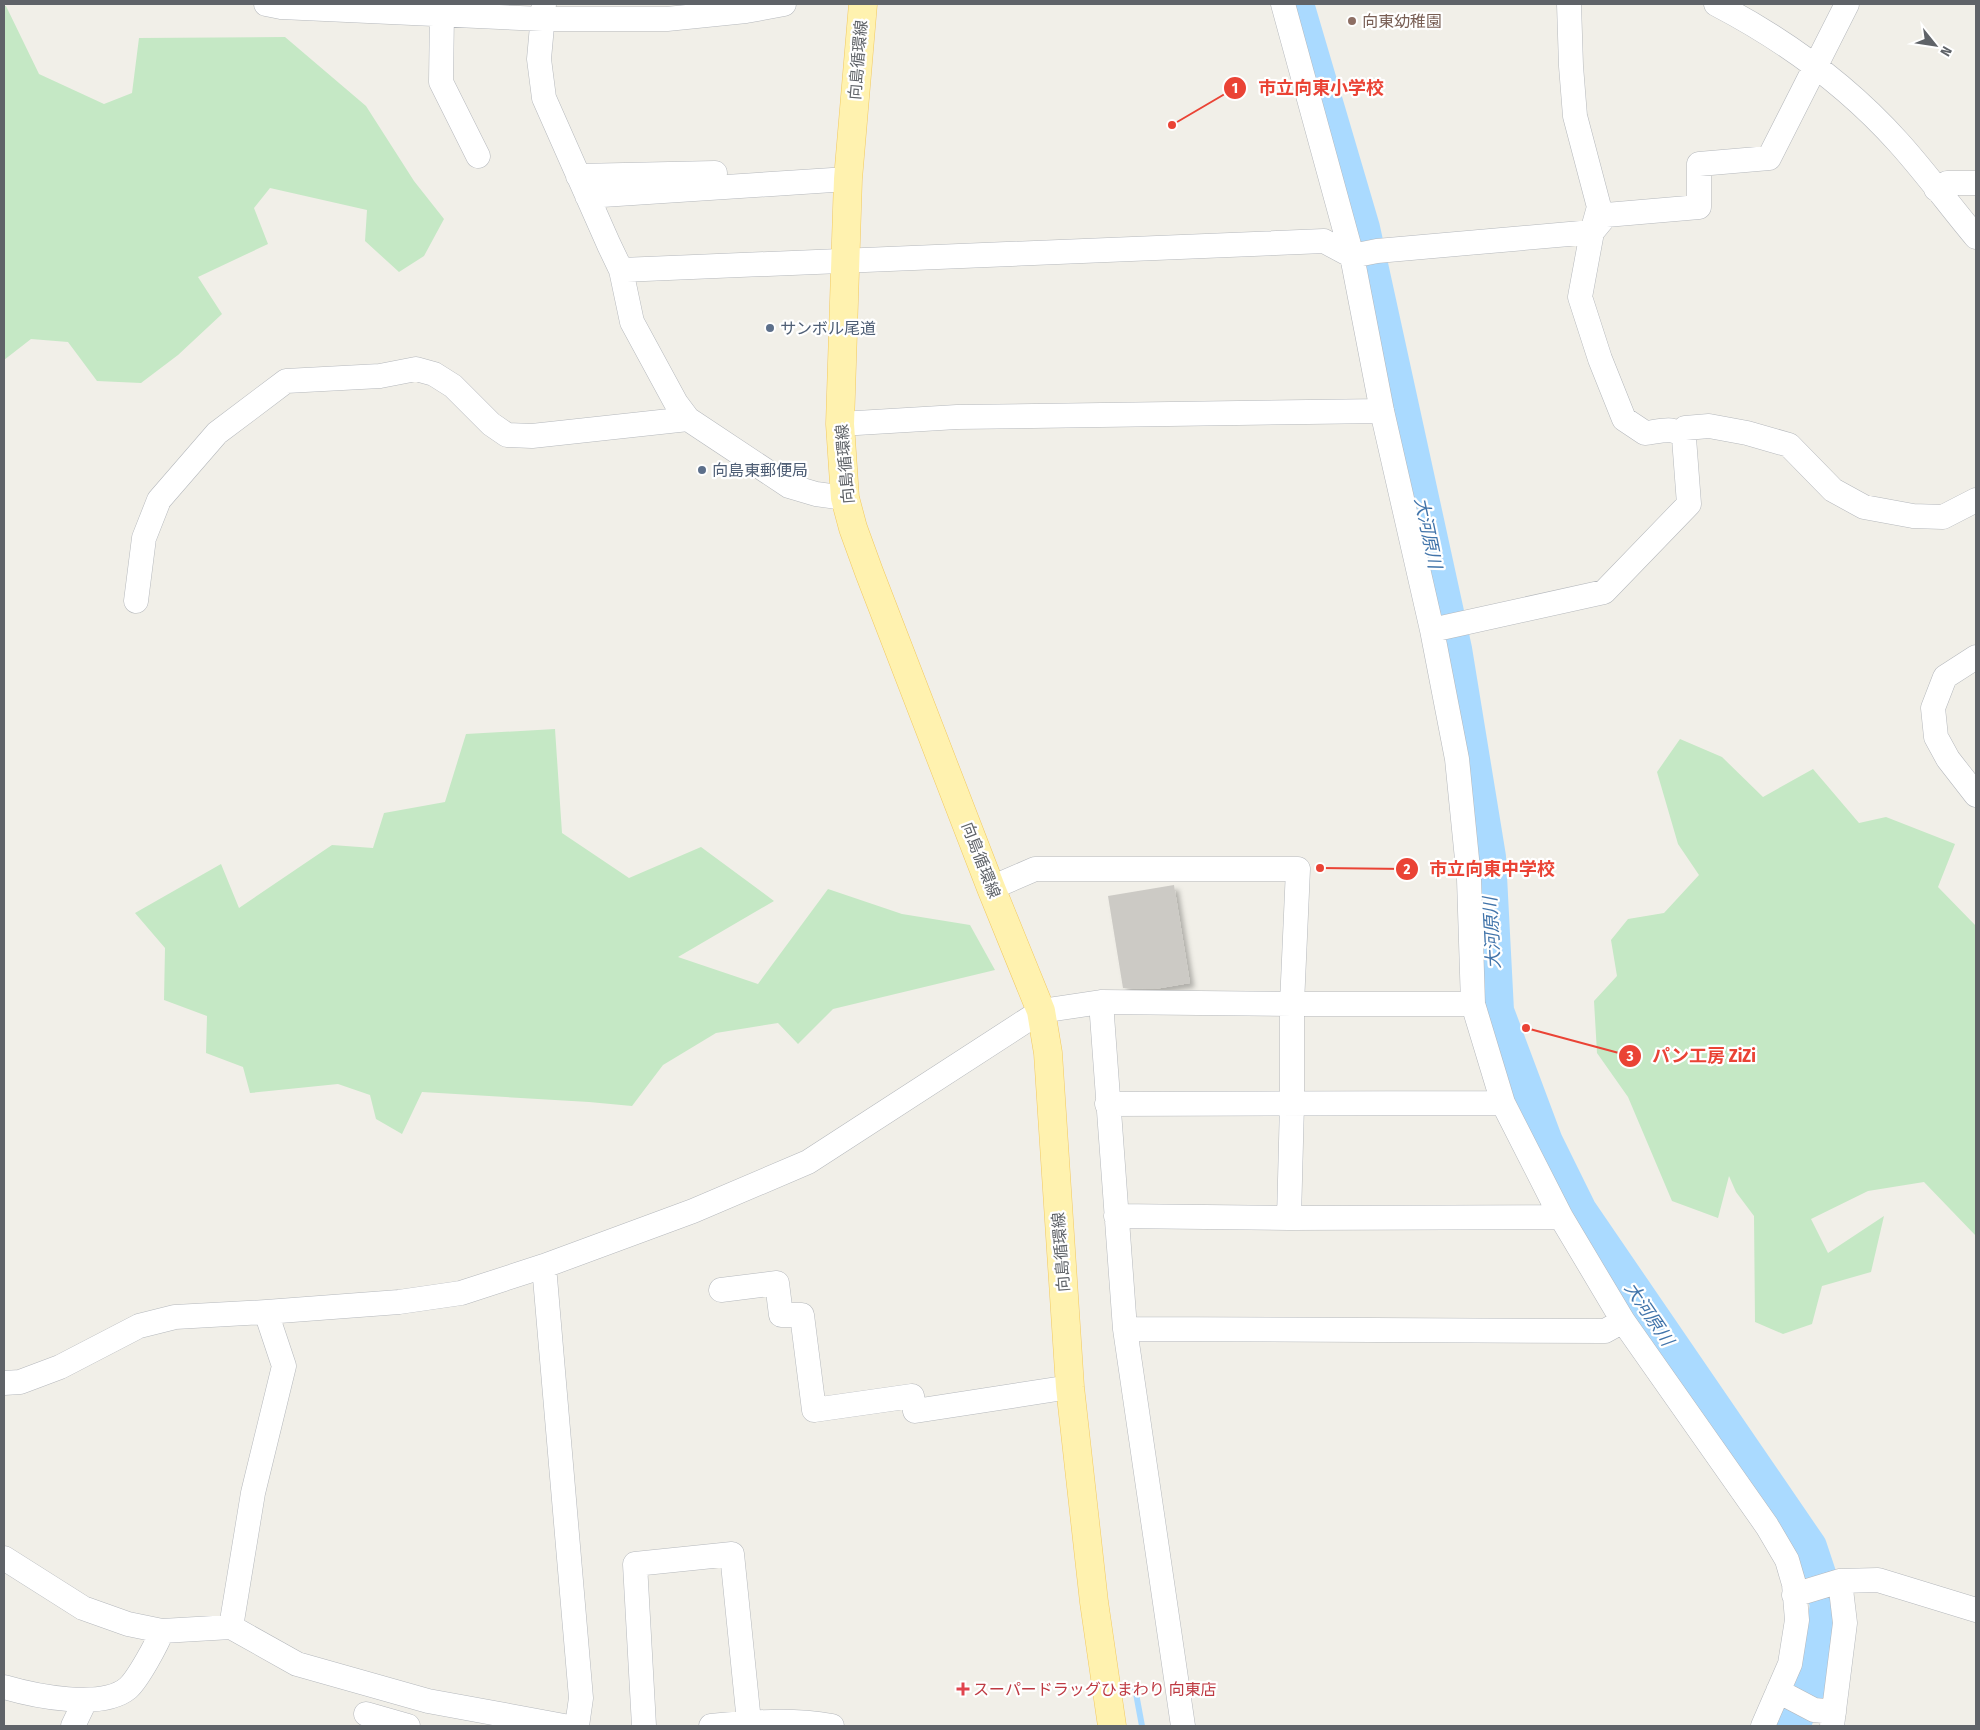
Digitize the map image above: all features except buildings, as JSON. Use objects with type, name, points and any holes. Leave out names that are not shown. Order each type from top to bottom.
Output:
[{"type":"main road","name":"向島循環線","points":[[863,4],[848,179],[840,424],[845,498],[853,528],[869,572],[991,888],[1041,1011],[1048,1053],[1070,1387],[1094,1602],[1112,1726]]},
{"type":"street","points":[[266,4],[281,7],[543,11],[668,19],[746,11],[784,4]]},
{"type":"street","points":[[1283,4],[1364,253],[1382,411],[1432,630],[1456,759],[1469,878],[1473,1004],[1503,1103],[1561,1217],[1623,1321],[1767,1526],[1787,1560],[1794,1584],[1803,1592]]},
{"type":"street","points":[[1432,630],[1604,592],[1689,504],[1684,438],[1681,433],[1675,430],[1645,433],[1624,419],[1600,360],[1580,297],[1592,232],[1599,207],[1575,116],[1569,4]]},
{"type":"street","points":[[1716,4],[1747,20],[1816,66],[1861,106],[1899,143],[1976,237]]},
{"type":"street","points":[[621,270],[1324,241],[1364,253],[1592,232],[1606,215],[1699,207],[1699,164],[1769,158],[1816,66],[1825,43],[1847,4]]},
{"type":"street","points":[[456,10],[441,82],[478,156]]},
{"type":"street","points":[[543,11],[539,59],[544,98],[621,270],[632,322],[676,403],[688,419],[789,486],[816,494],[845,498]]},
{"type":"street","points":[[583,186],[729,172]]},
{"type":"street","points":[[583,186],[848,179]]},
{"type":"street","points":[[1936,190],[1947,183],[1976,183]]},
{"type":"street","points":[[136,601],[144,538],[159,500],[217,434],[286,381],[380,376],[416,369],[434,374],[453,386],[491,424],[507,435],[532,436],[688,419]]},
{"type":"street","points":[[840,424],[958,417],[1382,411]]},
{"type":"street","points":[[1681,433],[1686,428],[1709,426],[1747,433],[1789,446],[1832,490],[1864,507],[1913,516],[1943,517],[1976,500]]},
{"type":"street","points":[[1976,657],[1945,677],[1933,708],[1936,737],[1948,759],[1976,795]]},
{"type":"street","points":[[991,888],[1035,869],[1298,869],[1292,1004],[1289,1218]]},
{"type":"street","points":[[4,1383],[20,1382],[60,1367],[138,1326],[174,1317],[399,1302],[461,1293],[544,1266],[693,1211],[808,1162],[1041,1011],[1101,1002],[1473,1004]]},
{"type":"street","points":[[1101,1002],[1125,1329],[1183,1726]]},
{"type":"street","points":[[1107,1104],[1503,1103]]},
{"type":"street","points":[[1116,1216],[1289,1218],[1561,1217]]},
{"type":"street","points":[[544,1266],[581,1698],[577,1726]]},
{"type":"street","points":[[721,1290],[777,1283],[781,1314],[802,1315],[814,1410],[912,1396],[915,1412],[1070,1387]]},
{"type":"street","points":[[231,1627],[253,1493],[284,1366],[266,1312]]},
{"type":"street","points":[[1125,1329],[1605,1330],[1623,1321]]},
{"type":"street","points":[[644,1726],[635,1564],[732,1554],[749,1722]]},
{"type":"street","points":[[4,1558],[83,1608],[128,1624],[162,1631],[231,1627],[296,1664],[428,1700],[564,1726]]},
{"type":"street","points":[[1803,1592],[1840,1581],[1878,1580],[1976,1610]]},
{"type":"street","points":[[1778,1691],[1827,1716],[1845,1623],[1840,1581]]},
{"type":"street","points":[[1763,1726],[1790,1664],[1803,1592]]},
{"type":"street","points":[[4,1687],[18,1692],[85,1701],[112,1697],[129,1687],[156,1645],[162,1631]]},
{"type":"street","points":[[73,1726],[85,1701]]},
{"type":"street","points":[[366,1714],[408,1726]]},
{"type":"street","points":[[710,1726],[749,1722],[807,1722],[832,1726]]},
{"type":"green space","points":[[4,6],[6,6],[39,74],[104,104],[132,93],[139,38],[285,37],[366,106],[414,181],[444,219],[424,256],[399,272],[365,241],[367,210],[270,188],[254,208],[268,244],[198,277],[222,314],[178,355],[141,383],[97,381],[68,342],[31,339],[4,360]]},
{"type":"green space","points":[[555,729],[562,833],[629,878],[701,847],[774,901],[678,957],[758,984],[828,889],[902,914],[970,925],[995,970],[833,1009],[798,1044],[778,1023],[716,1033],[663,1065],[632,1106],[422,1092],[402,1134],[376,1119],[370,1095],[338,1084],[250,1093],[243,1067],[206,1053],[207,1016],[164,1000],[165,948],[135,913],[221,864],[239,908],[332,845],[373,848],[384,813],[445,802],[466,734]]},
{"type":"green space","points":[[1680,739],[1722,757],[1763,797],[1813,769],[1859,823],[1886,817],[1955,844],[1938,887],[1976,926],[1976,1236],[1924,1182],[1868,1191],[1811,1219],[1828,1253],[1884,1216],[1871,1272],[1822,1286],[1812,1324],[1783,1334],[1755,1322],[1754,1216],[1736,1192],[1729,1176],[1718,1218],[1672,1201],[1628,1097],[1597,1053],[1594,1001],[1617,976],[1611,940],[1628,919],[1664,913],[1699,875],[1678,844],[1657,772]]},
{"type":"waterway","name":"大河原川","points":[[1296,4],[1362,228],[1454,649],[1488,857],[1496,1011],[1545,1142],[1579,1211],[1809,1547],[1828,1604],[1821,1655],[1792,1726]]},
{"type":"waterway","points":[[1135,1688],[1142,1726]]},
{"type":"place","name":"向東幼稚園","points":[[1352,21]]},
{"type":"place","name":"市立向東小学校","points":[[1172,125]]},
{"type":"place","name":"サンボル尾道","points":[[770,328]]},
{"type":"place","name":"向島東郵便局","points":[[702,470]]},
{"type":"place","name":"市立向東中学校","points":[[1320,868]]},
{"type":"place","name":"パン工房 ZiZi","points":[[1526,1028]]},
{"type":"place","name":"スーパードラッグひまわり 向東店","points":[[963,1689]]}]
